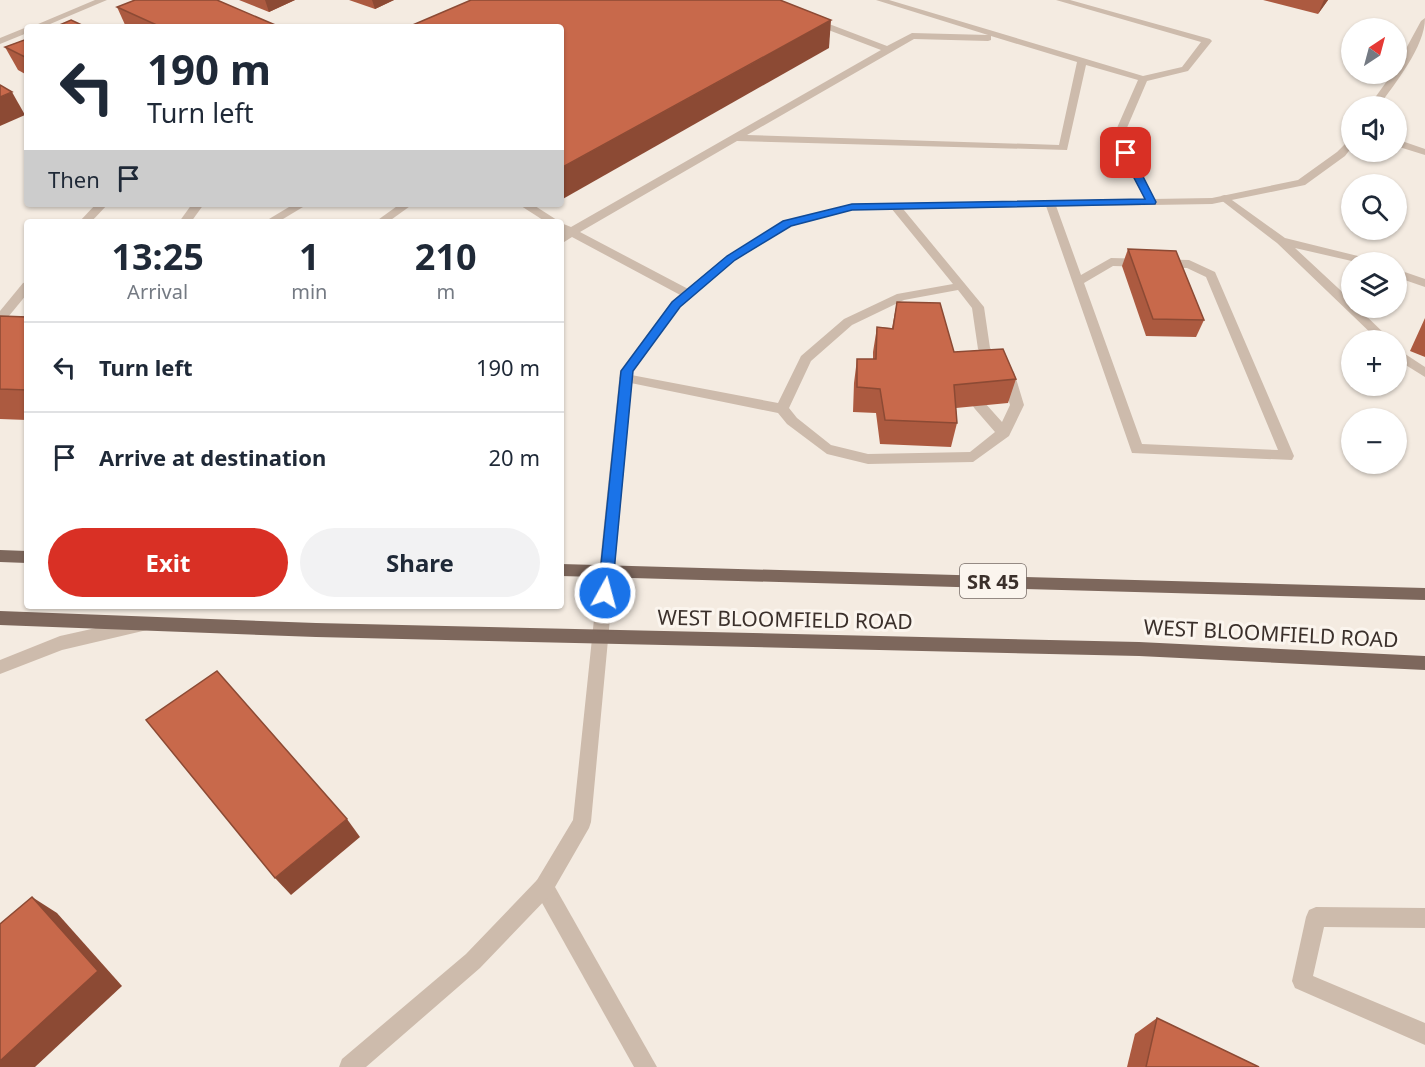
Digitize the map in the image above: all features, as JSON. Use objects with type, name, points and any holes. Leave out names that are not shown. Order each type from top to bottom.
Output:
[{"type":"main road","points":[[0,556],[24,557]]},
{"type":"main road","name":"WEST BLOOMFIELD ROAD","points":[[564,570],[1425,594]]},
{"type":"main road","name":"WEST BLOOMFIELD ROAD","points":[[0,618],[153,622],[316,630],[1140,650],[1425,663]]},
{"type":"street","points":[[43,24],[103,0]]},
{"type":"street","points":[[880,0],[1143,79],[1185,69],[1207,41],[1060,0]]},
{"type":"street","points":[[800,16],[888,50]]},
{"type":"street","points":[[1381,96],[1400,69],[1425,21]]},
{"type":"street","points":[[0,41],[24,31]]},
{"type":"street","points":[[566,229],[736,138],[912,36],[1007,38]]},
{"type":"street","points":[[736,138],[1063,148],[1082,60]]},
{"type":"street","points":[[1143,79],[1118,137],[1151,202]]},
{"type":"street","points":[[1407,146],[1425,152]]},
{"type":"street","points":[[350,1067],[473,961],[544,887],[582,822],[627,371],[676,304],[731,258],[787,224],[852,207],[1212,201],[1301,183],[1341,154]]},
{"type":"street","points":[[1225,198],[1281,242],[1374,330]]},
{"type":"street","points":[[1050,203],[1137,449],[1287,456],[1211,275],[1189,264],[1111,262],[1078,282]]},
{"type":"street","points":[[895,206],[978,307],[984,349],[976,366]]},
{"type":"street","points":[[89,219],[99,207]]},
{"type":"street","points":[[275,219],[297,207]]},
{"type":"street","points":[[385,219],[403,207]]},
{"type":"street","points":[[529,207],[549,219]]},
{"type":"street","points":[[566,229],[688,294]]},
{"type":"street","points":[[1281,242],[1341,254]]},
{"type":"street","points":[[1407,277],[1425,283]]},
{"type":"street","points":[[782,409],[806,359],[848,322],[901,297],[961,286]]},
{"type":"street","points":[[3,323],[24,291]]},
{"type":"street","points":[[626,378],[782,409],[792,421],[827,449],[868,459],[974,457],[1004,433],[1017,405],[1007,372],[984,349]]},
{"type":"street","points":[[1407,360],[1425,373]]},
{"type":"street","points":[[980,406],[1004,433]]},
{"type":"street","points":[[0,667],[60,643],[153,622]]},
{"type":"street","points":[[544,887],[646,1067]]},
{"type":"street","points":[[1425,918],[1316,917],[1302,981],[1425,1034]]},
{"type":"building","points":[[135,0],[217,0],[273,24],[154,24],[117,7]]},
{"type":"building","points":[[471,0],[780,0],[831,20],[564,166],[564,24],[415,24]]},
{"type":"building","points":[[71,20],[80,24],[62,24]]},
{"type":"building","points":[[24,40],[24,56],[5,47]]},
{"type":"building","points":[[0,85],[12,92],[0,97]]},
{"type":"building","points":[[1128,249],[1176,251],[1204,320],[1153,319]]},
{"type":"building","points":[[897,302],[940,303],[954,352],[1003,349],[1016,379],[954,385],[957,423],[885,420],[880,389],[857,387],[857,359],[876,359],[877,327],[893,329]]},
{"type":"building","points":[[0,316],[24,317],[24,390],[0,389]]},
{"type":"building","points":[[217,671],[347,819],[275,878],[146,720]]},
{"type":"building","points":[[32,897],[98,971],[0,1061],[0,924]]},
{"type":"building","points":[[1157,1018],[1259,1067],[1146,1067]]},
{"type":"route","points":[[605,593],[627,371],[676,304],[731,258],[787,224],[852,207],[1151,202],[1126,153]]}]
